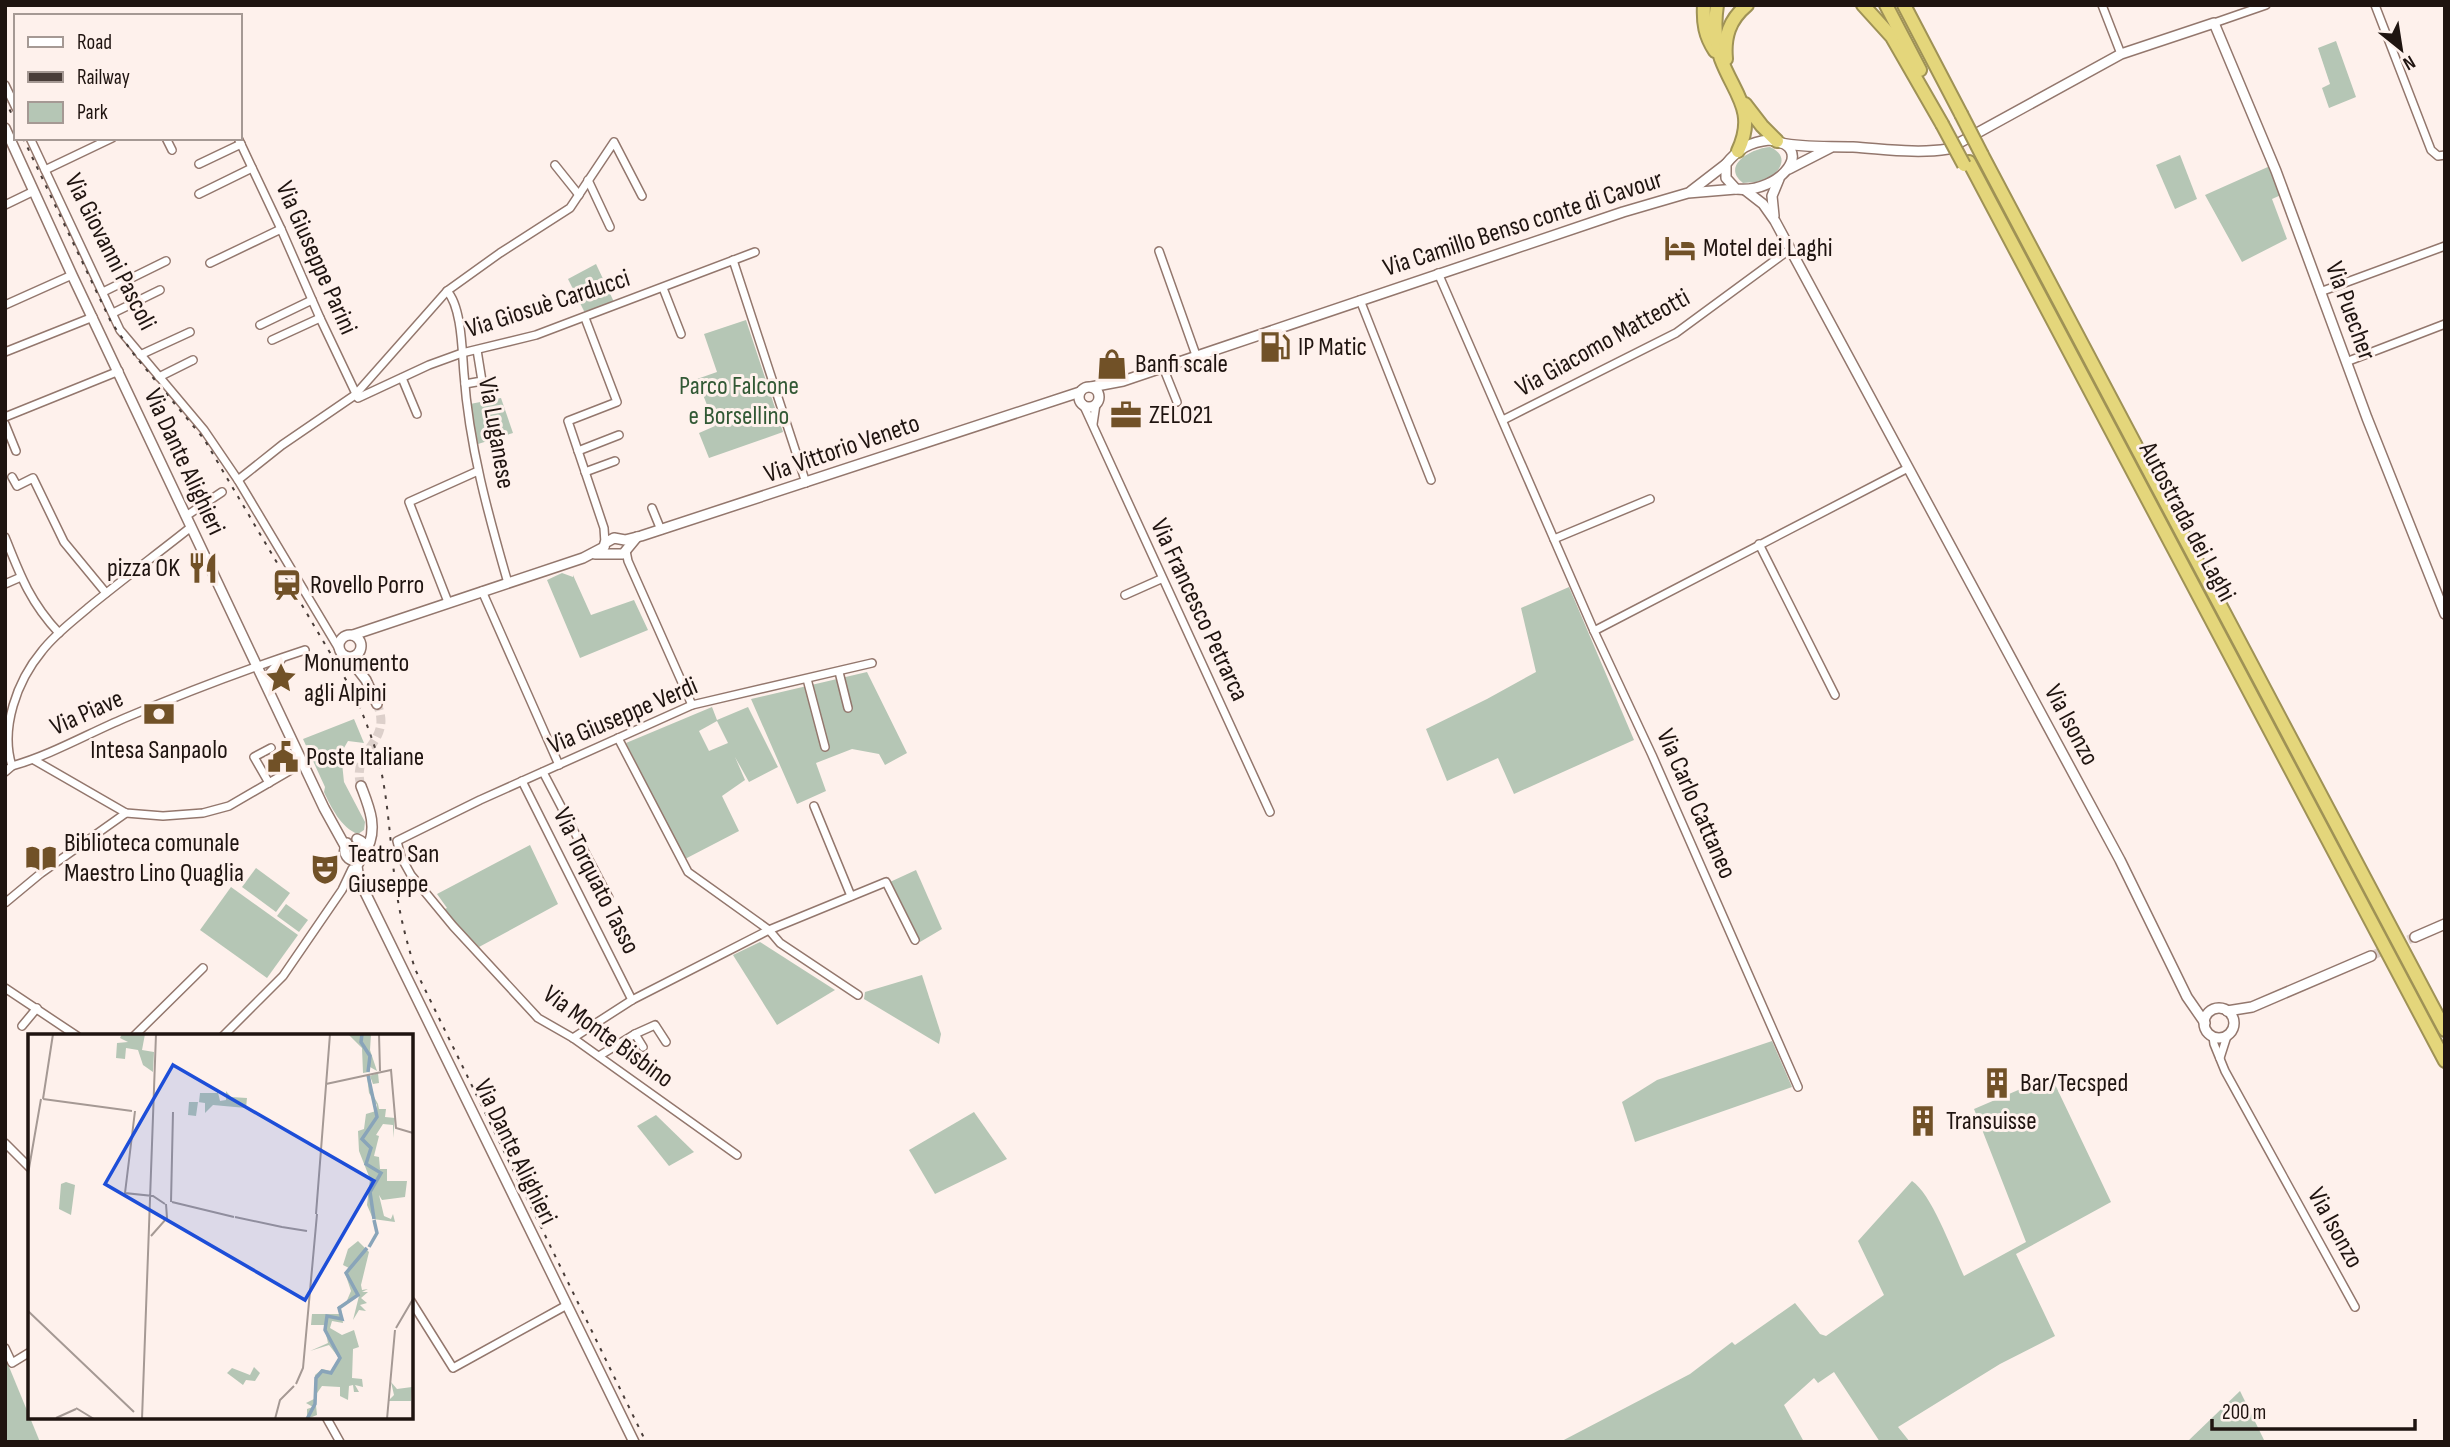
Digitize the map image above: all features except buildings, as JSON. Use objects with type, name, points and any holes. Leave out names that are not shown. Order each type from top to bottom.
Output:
[{"type":"highway","points":[[1704,5],[1706,34],[1739,96],[1762,127],[1779,142]]},
{"type":"highway","points":[[1717,5],[1716,44],[1725,68]]},
{"type":"highway","points":[[1725,68],[1727,34],[1735,17],[1747,5]]},
{"type":"highway","points":[[1863,5],[1892,37],[1945,123]]},
{"type":"highway","name":"Autostrada dei Laghi","points":[[1886,5],[1945,123],[2050,313],[2445,1061]]},
{"type":"highway","name":"Autostrada dei Laghi","points":[[1906,5],[1982,155],[2445,1030]]},
{"type":"highway","points":[[1738,151],[1745,134],[1746,121],[1739,96]]},
{"type":"street","points":[[2102,5],[2121,54]]},
{"type":"street","points":[[1832,147],[1762,187],[1740,189],[1726,178],[1726,164],[1738,151],[1758,141],[1832,147],[1927,151],[1948,149],[2121,54],[2266,5]]},
{"type":"street","points":[[2375,5],[2431,150],[2441,155]]},
{"type":"street","name":"Via Puecher","points":[[2214,23],[2276,170],[2346,362],[2445,614]]},
{"type":"street","points":[[5,85],[14,104]]},
{"type":"street","name":"Via Dante Alighieri","points":[[5,128],[191,527],[345,846]]},
{"type":"street","name":"Via Giovanni Pascoli","points":[[31,140],[120,330],[204,430],[239,480],[339,649]]},
{"type":"street","points":[[45,170],[109,140]]},
{"type":"street","points":[[168,140],[172,150]]},
{"type":"street","points":[[200,164],[239,141]]},
{"type":"street","name":"Via Giuseppe Parini","points":[[239,141],[282,229],[355,395]]},
{"type":"street","points":[[239,480],[282,445],[355,395],[447,292],[500,253],[570,208],[614,142],[642,196]]},
{"type":"street","points":[[1779,142],[1789,150],[1792,157],[1788,170]]},
{"type":"street","name":"Via Camillo Benso conte di Cavour","points":[[1688,193],[1726,164]]},
{"type":"street","points":[[555,165],[579,195]]},
{"type":"street","points":[[198,194],[252,169]]},
{"type":"street","points":[[1774,221],[1772,196],[1780,178]]},
{"type":"street","points":[[588,180],[610,227]]},
{"type":"street","name":"Via Camillo Benso conte di Cavour","points":[[1360,300],[1688,193],[1740,189]]},
{"type":"street","name":"Via Isonzo","points":[[1740,189],[1763,204],[1774,221],[2120,860],[2192,1005],[2205,1023]]},
{"type":"street","points":[[5,205],[34,191]]},
{"type":"street","points":[[210,263],[282,229]]},
{"type":"street","points":[[2320,292],[2445,246]]},
{"type":"street","name":"Via Giacomo Matteotti","points":[[1503,420],[1676,333],[1789,250]]},
{"type":"street","points":[[1159,251],[1196,355]]},
{"type":"street","name":"Via Giosuè Carducci","points":[[355,395],[358,398],[462,353],[536,335],[585,318],[755,252]]},
{"type":"street","points":[[733,260],[806,483]]},
{"type":"street","points":[[103,292],[166,261]]},
{"type":"street","name":"Via Carlo Cattaneo","points":[[1438,273],[1594,631],[1652,755],[1798,1087]]},
{"type":"street","points":[[5,305],[72,275]]},
{"type":"street","points":[[663,288],[681,334]]},
{"type":"street","points":[[113,313],[160,290]]},
{"type":"street","name":"Via Luganese","points":[[447,292],[456,303],[478,471],[508,583]]},
{"type":"street","points":[[260,325],[312,300]]},
{"type":"street","points":[[1123,381],[1089,406],[1081,399],[1087,387],[1123,381],[1360,300],[1431,480]]},
{"type":"street","points":[[5,352],[93,317]]},
{"type":"street","points":[[272,340],[320,318]]},
{"type":"street","points":[[585,318],[617,402],[568,421],[610,535],[692,705]]},
{"type":"street","points":[[2346,362],[2445,324]]},
{"type":"street","points":[[140,355],[190,331]]},
{"type":"street","points":[[465,384],[482,381],[477,349]]},
{"type":"street","points":[[159,377],[193,360]]},
{"type":"street","points":[[1163,367],[1177,402]]},
{"type":"street","points":[[5,417],[118,371]]},
{"type":"street","points":[[402,378],[417,414]]},
{"type":"street","points":[[1091,387],[1098,394],[1093,425]]},
{"type":"street","name":"Via Vittorio Veneto","points":[[618,550],[637,537],[1059,399],[1081,399]]},
{"type":"street","name":"Via Francesco Petrarca","points":[[1081,399],[1161,579],[1270,812]]},
{"type":"street","points":[[5,424],[16,451]]},
{"type":"street","points":[[578,451],[619,435]]},
{"type":"street","points":[[585,472],[615,461]]},
{"type":"street","points":[[1594,631],[1908,468]]},
{"type":"street","points":[[448,602],[410,502],[478,471]]},
{"type":"street","points":[[12,477],[17,486],[33,478],[64,542],[106,593]]},
{"type":"street","points":[[186,516],[222,492]]},
{"type":"street","points":[[1555,539],[1650,499]]},
{"type":"street","points":[[652,508],[661,530]]},
{"type":"street","points":[[8,769],[6,753],[15,699],[39,653],[106,593],[191,527]]},
{"type":"street","points":[[610,535],[618,550]]},
{"type":"street","points":[[5,537],[21,577],[39,611],[59,633]]},
{"type":"street","points":[[1759,544],[1835,695]]},
{"type":"street","points":[[331,634],[336,638],[354,635],[592,554],[618,550]]},
{"type":"street","points":[[5,584],[21,577]]},
{"type":"street","points":[[1125,595],[1161,579]]},
{"type":"street","points":[[482,591],[559,765]]},
{"type":"street","points":[[349,657],[361,648],[371,629]]},
{"type":"street","points":[[354,635],[361,648],[366,680]]},
{"type":"street","points":[[342,638],[339,649],[343,655],[349,657],[366,680],[377,704]]},
{"type":"street","points":[[257,666],[305,650]]},
{"type":"street","points":[[269,690],[271,670],[286,656]]},
{"type":"street","name":"Via Giuseppe Verdi","points":[[400,838],[692,705],[872,663]]},
{"type":"street","name":"Via Piave","points":[[8,769],[34,760],[125,718],[257,666]]},
{"type":"street","points":[[839,672],[848,708]]},
{"type":"street","points":[[807,679],[825,747]]},
{"type":"street","points":[[5,700],[15,699]]},
{"type":"street","points":[[618,738],[688,872],[769,930],[780,943],[858,995]]},
{"type":"street","points":[[269,783],[254,757],[271,747]]},
{"type":"street","points":[[34,760],[126,813],[163,816],[215,811],[229,806],[303,763]]},
{"type":"street","points":[[543,772],[609,898]]},
{"type":"street","name":"Via Torquato Tasso","points":[[522,782],[632,1000]]},
{"type":"street","points":[[345,888],[357,884],[357,868],[371,839],[371,814],[361,786]]},
{"type":"street","points":[[814,806],[851,896]]},
{"type":"street","points":[[5,903],[40,874],[126,813]]},
{"type":"street","name":"Via Dante Alighieri","points":[[327,813],[342,830],[356,839]]},
{"type":"street","points":[[360,860],[352,861],[348,858],[345,846],[350,840],[365,837],[372,826]]},
{"type":"street","name":"Via Monte Bisbino","points":[[400,838],[398,845],[405,866],[453,926],[538,1017],[599,1056],[737,1155]]},
{"type":"street","points":[[356,839],[364,842],[367,849]]},
{"type":"street","name":"Via Dante Alighieri","points":[[348,858],[634,1442]]},
{"type":"street","points":[[225,1034],[283,976],[345,888],[357,878]]},
{"type":"street","points":[[573,1038],[632,1000],[769,930],[886,882],[915,940]]},
{"type":"street","points":[[2415,937],[2445,924]]},
{"type":"street","points":[[2192,1005],[2227,1011],[2252,1007],[2371,956]]},
{"type":"street","points":[[136,1034],[203,968]]},
{"type":"street","points":[[5,988],[75,1034]]},
{"type":"street","points":[[2220,1058],[2234,1023],[2252,1007]]},
{"type":"street","points":[[22,1026],[37,1008]]},
{"type":"street","points":[[2213,1010],[2205,1023],[2207,1032],[2213,1037],[2227,1036]]},
{"type":"street","points":[[2227,1011],[2234,1023]]},
{"type":"street","points":[[599,1056],[655,1025],[666,1042]]},
{"type":"street","points":[[635,1034],[643,1047]]},
{"type":"street","name":"Via Isonzo","points":[[2213,1037],[2220,1058],[2355,1307]]},
{"type":"street","points":[[5,1143],[28,1166]]},
{"type":"street","points":[[413,1304],[453,1368],[567,1304]]},
{"type":"street","points":[[5,1348],[12,1363],[28,1353]]},
{"type":"street","points":[[327,1419],[340,1442]]},
{"type":"green space","points":[[2336,41],[2356,97],[2329,108],[2322,88],[2330,84],[2318,48]]},
{"type":"green space","points":[[1770,147],[1781,159],[1776,172],[1758,182],[1743,183],[1735,170],[1737,164],[1748,154]]},
{"type":"green space","points":[[2180,155],[2197,199],[2175,209],[2156,165]]},
{"type":"green space","points":[[2270,166],[2281,195],[2272,199],[2287,239],[2242,262],[2205,195]]},
{"type":"green space","points":[[596,264],[614,302],[585,313],[568,279]]},
{"type":"green space","name":"Parco Falcone e Borsellino","points":[[746,320],[783,432],[709,458],[699,433],[715,426],[697,379],[717,372],[704,334]]},
{"type":"green space","points":[[501,398],[513,433],[478,444],[470,404]]},
{"type":"green space","points":[[562,573],[573,575],[591,615],[634,600],[648,630],[580,658],[547,580]]},
{"type":"green space","points":[[1569,587],[1634,740],[1514,794],[1498,758],[1447,781],[1426,729],[1536,672],[1521,608]]},
{"type":"green space","points":[[867,672],[907,753],[885,765],[879,754],[852,749],[816,763],[826,791],[797,804],[751,699]]},
{"type":"green space","points":[[712,707],[717,720],[748,707],[778,767],[749,782],[735,757],[745,780],[722,796],[739,831],[685,859],[626,743]],"holes":[[[717,721],[728,743],[709,751],[699,731]]]},
{"type":"green space","points":[[354,719],[364,743],[348,741],[341,753],[344,782],[365,822],[364,830],[358,834],[346,827],[333,810],[303,739]]},
{"type":"green space","points":[[530,845],[558,904],[479,947],[443,910],[447,908],[437,894]]},
{"type":"green space","points":[[256,868],[290,893],[276,912],[242,887]]},
{"type":"green space","points":[[916,870],[942,929],[920,942],[890,882]]},
{"type":"green space","points":[[231,887],[298,935],[267,978],[200,930]]},
{"type":"green space","points":[[286,904],[308,920],[299,932],[277,916]]},
{"type":"green space","points":[[760,942],[835,990],[777,1025],[733,955]]},
{"type":"green space","points":[[922,975],[941,1034],[939,1044],[864,999],[865,992]]},
{"type":"green space","points":[[1772,1041],[1792,1087],[1635,1142],[1622,1102],[1657,1080]]},
{"type":"green space","points":[[2051,1076],[2111,1202],[2016,1254],[2055,1336],[2000,1364],[1898,1427],[1910,1442],[1880,1442],[1834,1372],[1818,1383],[1814,1378],[1784,1405],[1804,1442],[1560,1442],[1690,1374],[1732,1342],[1735,1345],[1795,1303],[1820,1334],[1826,1336],[1884,1295],[1858,1241],[1912,1181],[1927,1198],[1964,1276],[2026,1242],[1974,1109]]},
{"type":"green space","points":[[974,1112],[1007,1159],[935,1194],[909,1150]]},
{"type":"green space","points":[[656,1115],[694,1152],[669,1166],[637,1126]]},
{"type":"green space","points":[[5,1357],[28,1413],[28,1419],[31,1419],[40,1442],[5,1442]]},
{"type":"green space","points":[[2240,1391],[2265,1442],[2187,1442]]},
{"type":"tunnel","points":[[361,786],[361,763],[380,728],[381,717],[377,704]]},
{"type":"tunnel","points":[[2371,956],[2415,937]]},
{"type":"railway","points":[[5,100],[14,119]]},
{"type":"railway","points":[[24,140],[111,322],[135,356],[204,439],[352,690],[379,761],[398,901],[415,969],[646,1442]]},
{"type":"place","name":"Motel dei Laghi","points":[[1680,248]]},
{"type":"place","name":"IP Matic","points":[[1275,347]]},
{"type":"place","name":"Banfi scale","points":[[1112,364]]},
{"type":"place","name":"ZELO21","points":[[1126,415]]},
{"type":"place","name":"pizza OK","points":[[203,568]]},
{"type":"place","name":"Rovello Porro","points":[[287,585]]},
{"type":"place","name":"Monumento agli Alpini","points":[[281,678]]},
{"type":"place","name":"Intesa Sanpaolo","points":[[159,714]]},
{"type":"place","name":"Poste Italiane","points":[[283,757]]},
{"type":"place","name":"Biblioteca comunale Maestro Lino Quaglia","points":[[41,858]]},
{"type":"place","name":"Teatro San Giuseppe","points":[[325,869]]},
{"type":"place","name":"Bar/Tecsped","points":[[1997,1083]]},
{"type":"place","name":"Transuisse","points":[[1923,1121]]}]
